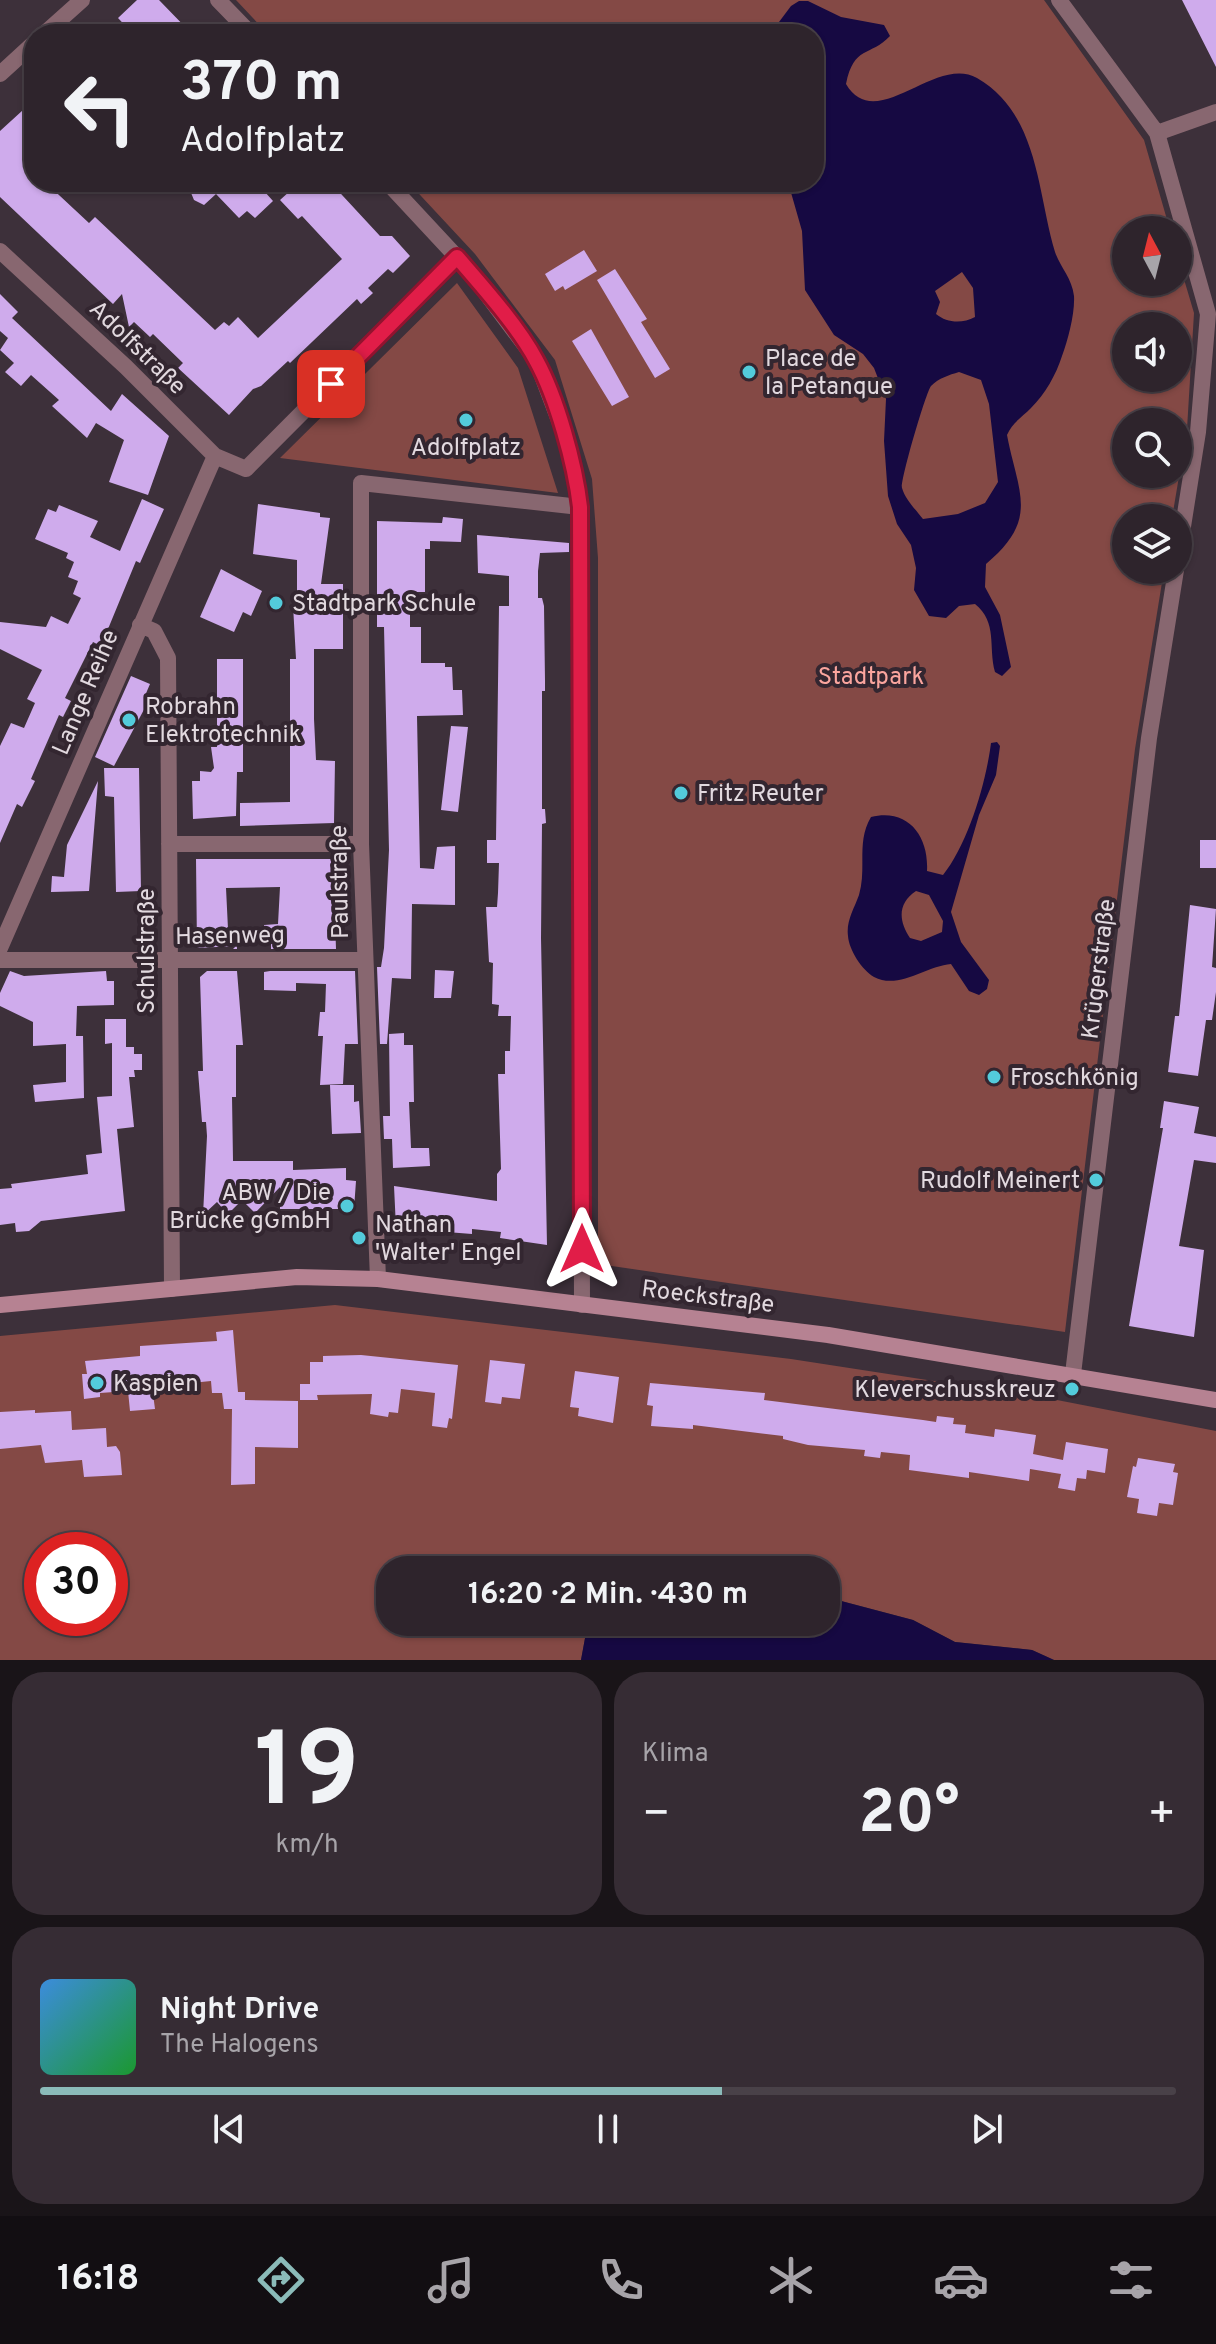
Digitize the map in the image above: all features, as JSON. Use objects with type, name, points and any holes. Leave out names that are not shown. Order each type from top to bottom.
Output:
[{"type":"main road","name":"Roeckstraße","points":[[0,1305],[297,1277],[378,1279],[828,1335],[1216,1400]]},
{"type":"street","points":[[55,24],[82,0]]},
{"type":"street","points":[[218,0],[241,24]]},
{"type":"street","points":[[1059,0],[1157,133],[1208,314],[1198,432],[1187,504]]},
{"type":"street","points":[[0,74],[24,52]]},
{"type":"street","points":[[1157,133],[1216,112]]},
{"type":"street","points":[[396,192],[457,257],[536,360],[566,439],[576,477],[580,507],[582,1305]]},
{"type":"street","name":"Adolfstraße","points":[[0,251],[126,367],[215,456],[246,469],[457,257]]},
{"type":"street","points":[[1198,432],[1216,436]]},
{"type":"street","name":"Lange Reihe","points":[[0,948],[6,920],[215,456]]},
{"type":"street","name":"Paulstraße","points":[[378,1279],[361,844],[361,483],[580,507]]},
{"type":"street","name":"Krügerstraße","points":[[1073,1374],[1149,738],[1174,584]]},
{"type":"street","name":"Schulstraße","points":[[140,625],[154,631],[168,658],[172,1289]]},
{"type":"street","points":[[169,844],[361,844]]},
{"type":"street","name":"Hasenweg","points":[[0,960],[364,960]]},
{"type":"green space","name":"Stadtpark","points":[[236,0],[1044,0],[1144,140],[1166,216],[1112,216],[1112,296],[1189,296],[1194,313],[1192,346],[1192,312],[1112,312],[1112,392],[1189,392],[1188,408],[1112,408],[1112,488],[1177,488],[1174,504],[1112,504],[1112,584],[1162,584],[1135,749],[1065,1332],[598,1264],[598,558],[592,479],[555,360],[475,254],[417,192],[824,192],[824,24],[259,24]]},
{"type":"green space","points":[[457,283],[518,368],[558,493],[280,458]]},
{"type":"green space","points":[[335,1305],[791,1359],[1057,1400],[1216,1431],[1216,1660],[1054,1660],[1032,1650],[955,1642],[913,1620],[840,1601],[840,1556],[376,1556],[376,1636],[585,1636],[581,1660],[0,1660],[0,1336]]},
{"type":"shaded area","points":[[799,1],[808,1],[841,17],[884,25],[890,36],[858,57],[849,72],[846,84],[859,97],[873,101],[890,98],[943,76],[961,73],[977,78],[997,93],[1013,112],[1032,156],[1055,252],[1071,284],[1074,303],[1067,342],[1053,377],[1041,397],[1007,435],[1019,489],[1019,519],[1003,548],[986,564],[985,587],[1000,615],[1011,667],[1002,676],[995,672],[987,619],[975,604],[959,606],[946,618],[929,616],[914,590],[916,568],[911,545],[897,524],[888,496],[884,441],[886,399],[874,368],[863,354],[834,335],[805,290],[802,231],[791,192],[824,192],[824,24],[778,24],[791,6]],"holes":[[[962,272],[973,288],[975,317],[960,322],[936,314],[940,302],[935,291]],[[959,372],[981,380],[989,404],[998,482],[985,503],[958,514],[923,519],[902,488],[928,392],[941,379]]]},
{"type":"shaded area","points":[[997,742],[1000,746],[996,775],[979,815],[951,912],[961,942],[989,980],[987,989],[979,995],[969,991],[951,964],[893,981],[874,977],[865,970],[854,953],[848,931],[859,895],[864,836],[871,817],[884,815],[906,821],[920,836],[927,858],[927,871],[943,875],[960,847],[974,812],[991,743]],"holes":[[[916,891],[929,895],[943,921],[942,932],[921,941],[910,938],[903,925],[903,906]]]},
{"type":"shaded area","points":[[840,1601],[913,1620],[955,1642],[1032,1650],[1054,1660],[581,1660],[585,1636],[840,1636]]},
{"type":"building","points":[[137,0],[159,0],[182,24],[124,24],[118,18]]},
{"type":"building","points":[[1182,0],[1216,0],[1216,67]]},
{"type":"building","points":[[24,109],[24,192],[56,192],[89,223],[95,217],[215,330],[224,322],[229,326],[238,317],[258,338],[342,259],[302,216],[298,219],[280,200],[289,192],[339,192],[380,236],[392,236],[410,256],[393,273],[388,269],[368,288],[373,293],[361,304],[357,299],[290,363],[288,361],[261,386],[253,389],[229,415],[178,368],[183,363],[153,334],[150,337],[134,322],[129,327],[122,294],[113,304],[0,197],[0,131]]},
{"type":"building","points":[[191,192],[265,192],[273,201],[255,218],[247,211],[239,218],[216,194],[204,205],[194,200]]},
{"type":"building","points":[[584,250],[597,271],[565,290],[563,286],[555,291],[545,274]]},
{"type":"building","points":[[615,269],[647,319],[641,322],[670,369],[655,378],[597,280]]},
{"type":"building","points":[[0,294],[18,312],[12,318],[111,411],[122,394],[169,436],[148,495],[109,482],[124,440],[96,423],[87,438],[52,406],[59,400],[31,375],[21,386],[5,372],[14,363],[0,350],[8,338],[0,331]]},
{"type":"building","points":[[591,329],[629,397],[612,406],[572,341]]},
{"type":"building","points":[[142,499],[164,509],[140,563],[136,561],[101,646],[93,642],[65,698],[71,701],[63,717],[59,715],[31,779],[35,781],[22,807],[17,804],[0,843],[0,746],[11,723],[24,728],[35,703],[27,699],[42,670],[0,649],[0,622],[46,627],[51,616],[68,624],[81,598],[73,594],[78,581],[68,577],[74,562],[66,558],[68,553],[35,539],[48,509],[56,512],[59,505],[98,521],[90,537],[120,551]]},
{"type":"building","points":[[258,504],[320,513],[320,517],[330,518],[321,584],[343,584],[343,649],[314,649],[314,719],[316,760],[335,761],[334,823],[240,826],[240,803],[290,802],[290,659],[296,659],[293,605],[297,606],[297,560],[253,554]]},
{"type":"building","points":[[443,517],[463,519],[461,542],[430,541],[430,549],[425,549],[425,592],[410,592],[410,627],[421,627],[421,663],[445,663],[445,667],[452,667],[453,690],[462,690],[463,715],[417,716],[420,868],[434,869],[437,847],[455,846],[455,905],[412,904],[411,979],[392,978],[387,1044],[380,1044],[377,967],[381,967],[384,948],[389,850],[384,627],[377,627],[377,521],[442,523]]},
{"type":"building","points":[[477,535],[569,543],[569,552],[540,553],[538,571],[538,598],[542,598],[544,606],[542,809],[545,809],[546,823],[542,824],[541,938],[547,1245],[500,1238],[501,1232],[472,1229],[472,1234],[396,1228],[394,1186],[497,1201],[497,1174],[501,1169],[498,1074],[505,1074],[505,1051],[510,1051],[511,1016],[498,1016],[499,1005],[492,1004],[493,963],[489,962],[486,907],[497,907],[498,893],[499,863],[487,863],[487,840],[496,840],[499,606],[509,606],[509,576],[478,573]]},
{"type":"building","points":[[221,569],[262,591],[251,616],[243,612],[234,632],[200,617]]},
{"type":"building","points":[[217,659],[243,659],[243,772],[237,772],[236,816],[193,819],[192,781],[200,781],[200,771],[211,772],[214,768],[211,747],[217,747]]},
{"type":"building","points":[[131,676],[150,684],[144,698],[148,702],[114,766],[95,757]]},
{"type":"building","points":[[451,726],[468,727],[458,812],[441,810]]},
{"type":"building","points":[[104,768],[139,768],[141,891],[116,892],[114,797],[105,796]]},
{"type":"building","points":[[98,781],[89,891],[51,892],[52,876],[64,877],[67,845]]},
{"type":"building","points":[[1200,840],[1216,840],[1216,868],[1200,868]]},
{"type":"building","points":[[196,859],[333,859],[336,949],[271,949],[271,943],[264,943],[264,925],[278,924],[280,887],[226,888],[228,929],[236,928],[237,949],[233,949],[236,946],[197,948]]},
{"type":"building","points":[[1190,905],[1216,909],[1212,967],[1216,968],[1216,992],[1212,1020],[1206,1020],[1198,1076],[1168,1072],[1175,1016],[1179,1016]]},
{"type":"building","points":[[435,970],[454,971],[451,998],[434,998]]},
{"type":"building","points":[[10,971],[24,976],[106,971],[107,981],[114,981],[114,1005],[77,1006],[76,1036],[83,1036],[84,1098],[35,1102],[33,1085],[66,1082],[66,1044],[33,1046],[33,1022],[0,1006],[0,993]]},
{"type":"building","points":[[207,971],[237,971],[243,1045],[236,1045],[236,1097],[232,1097],[233,1161],[293,1161],[293,1170],[346,1168],[346,1180],[356,1181],[354,1209],[280,1209],[280,1187],[255,1213],[242,1200],[232,1210],[225,1211],[217,1202],[203,1215],[207,1136],[206,1122],[202,1122],[198,1071],[203,1071],[200,977]]},
{"type":"building","points":[[355,971],[358,1044],[345,1044],[343,1084],[320,1085],[323,1036],[318,1036],[320,1012],[325,1012],[326,984],[296,983],[296,991],[264,990],[264,972]]},
{"type":"building","points":[[105,1019],[126,1019],[126,1047],[134,1047],[134,1054],[142,1054],[142,1070],[134,1070],[135,1077],[129,1077],[134,1127],[117,1129],[125,1211],[41,1221],[29,1231],[16,1232],[15,1223],[0,1225],[0,1189],[12,1188],[11,1184],[88,1174],[86,1155],[102,1153],[97,1097],[112,1096],[112,1043],[105,1044]]},
{"type":"building","points":[[404,1033],[404,1045],[413,1045],[414,1102],[409,1102],[411,1148],[429,1148],[430,1166],[393,1168],[392,1139],[384,1139],[383,1116],[390,1116],[389,1034]]},
{"type":"building","points":[[330,1085],[354,1085],[354,1102],[359,1101],[361,1133],[332,1134]]},
{"type":"building","points":[[1164,1101],[1199,1107],[1194,1133],[1216,1137],[1216,1163],[1194,1160],[1179,1246],[1204,1250],[1194,1337],[1129,1326],[1163,1128],[1160,1128]]},
{"type":"building","points":[[233,1330],[238,1392],[245,1392],[245,1400],[298,1401],[298,1448],[255,1447],[255,1484],[231,1485],[232,1409],[224,1409],[222,1393],[212,1393],[211,1381],[162,1386],[162,1393],[153,1394],[155,1409],[130,1411],[128,1391],[100,1393],[100,1397],[84,1399],[82,1374],[87,1374],[85,1361],[140,1356],[140,1346],[217,1341],[216,1332]]},
{"type":"building","points":[[361,1355],[458,1365],[452,1419],[449,1418],[447,1428],[432,1426],[435,1393],[401,1389],[398,1413],[389,1412],[388,1417],[370,1414],[372,1394],[317,1395],[318,1400],[300,1400],[300,1384],[310,1384],[310,1362],[323,1362],[323,1356]]},
{"type":"building","points":[[490,1360],[525,1364],[520,1399],[502,1397],[501,1404],[485,1402]]},
{"type":"building","points":[[575,1371],[619,1377],[613,1423],[578,1416],[579,1408],[570,1407]]},
{"type":"building","points":[[650,1383],[765,1393],[764,1400],[936,1422],[937,1416],[954,1418],[953,1424],[966,1425],[965,1433],[994,1437],[995,1429],[1036,1435],[1033,1454],[1063,1460],[1066,1442],[1108,1449],[1105,1473],[1087,1470],[1086,1479],[1077,1478],[1075,1491],[1058,1488],[1061,1474],[1030,1469],[1029,1481],[969,1472],[969,1478],[909,1470],[910,1455],[881,1452],[880,1458],[864,1456],[865,1450],[808,1445],[783,1439],[783,1436],[693,1425],[693,1429],[651,1426],[653,1406],[647,1405]]},
{"type":"building","points":[[35,1410],[35,1413],[71,1411],[72,1430],[106,1428],[107,1447],[116,1446],[120,1452],[122,1475],[84,1477],[82,1460],[45,1463],[41,1445],[0,1449],[0,1412]]},
{"type":"building","points":[[1138,1458],[1175,1464],[1173,1472],[1178,1473],[1173,1505],[1159,1503],[1157,1516],[1137,1513],[1139,1499],[1127,1497],[1133,1466],[1136,1467]]},
{"type":"place","name":"Place de la Petanque","points":[[749,372]]},
{"type":"place","name":"Adolfplatz","points":[[466,420]]},
{"type":"place","name":"Stadtpark Schule","points":[[276,603]]},
{"type":"place","name":"Robrahn Elektrotechnik","points":[[129,720]]},
{"type":"place","name":"Fritz Reuter","points":[[681,793]]},
{"type":"place","name":"Froschkönig","points":[[994,1077]]},
{"type":"place","name":"Rudolf Meinert","points":[[1096,1180]]},
{"type":"place","name":"ABW / Die Brücke gGmbH","points":[[347,1206]]},
{"type":"place","name":"Nathan 'Walter' Engel","points":[[359,1238]]},
{"type":"place","name":"Kaspien","points":[[97,1383]]},
{"type":"place","name":"Kleverschusskreuz","points":[[1072,1389]]},
{"type":"route","points":[[331,384],[457,257],[536,360],[566,439],[580,507],[582,1249]]}]
